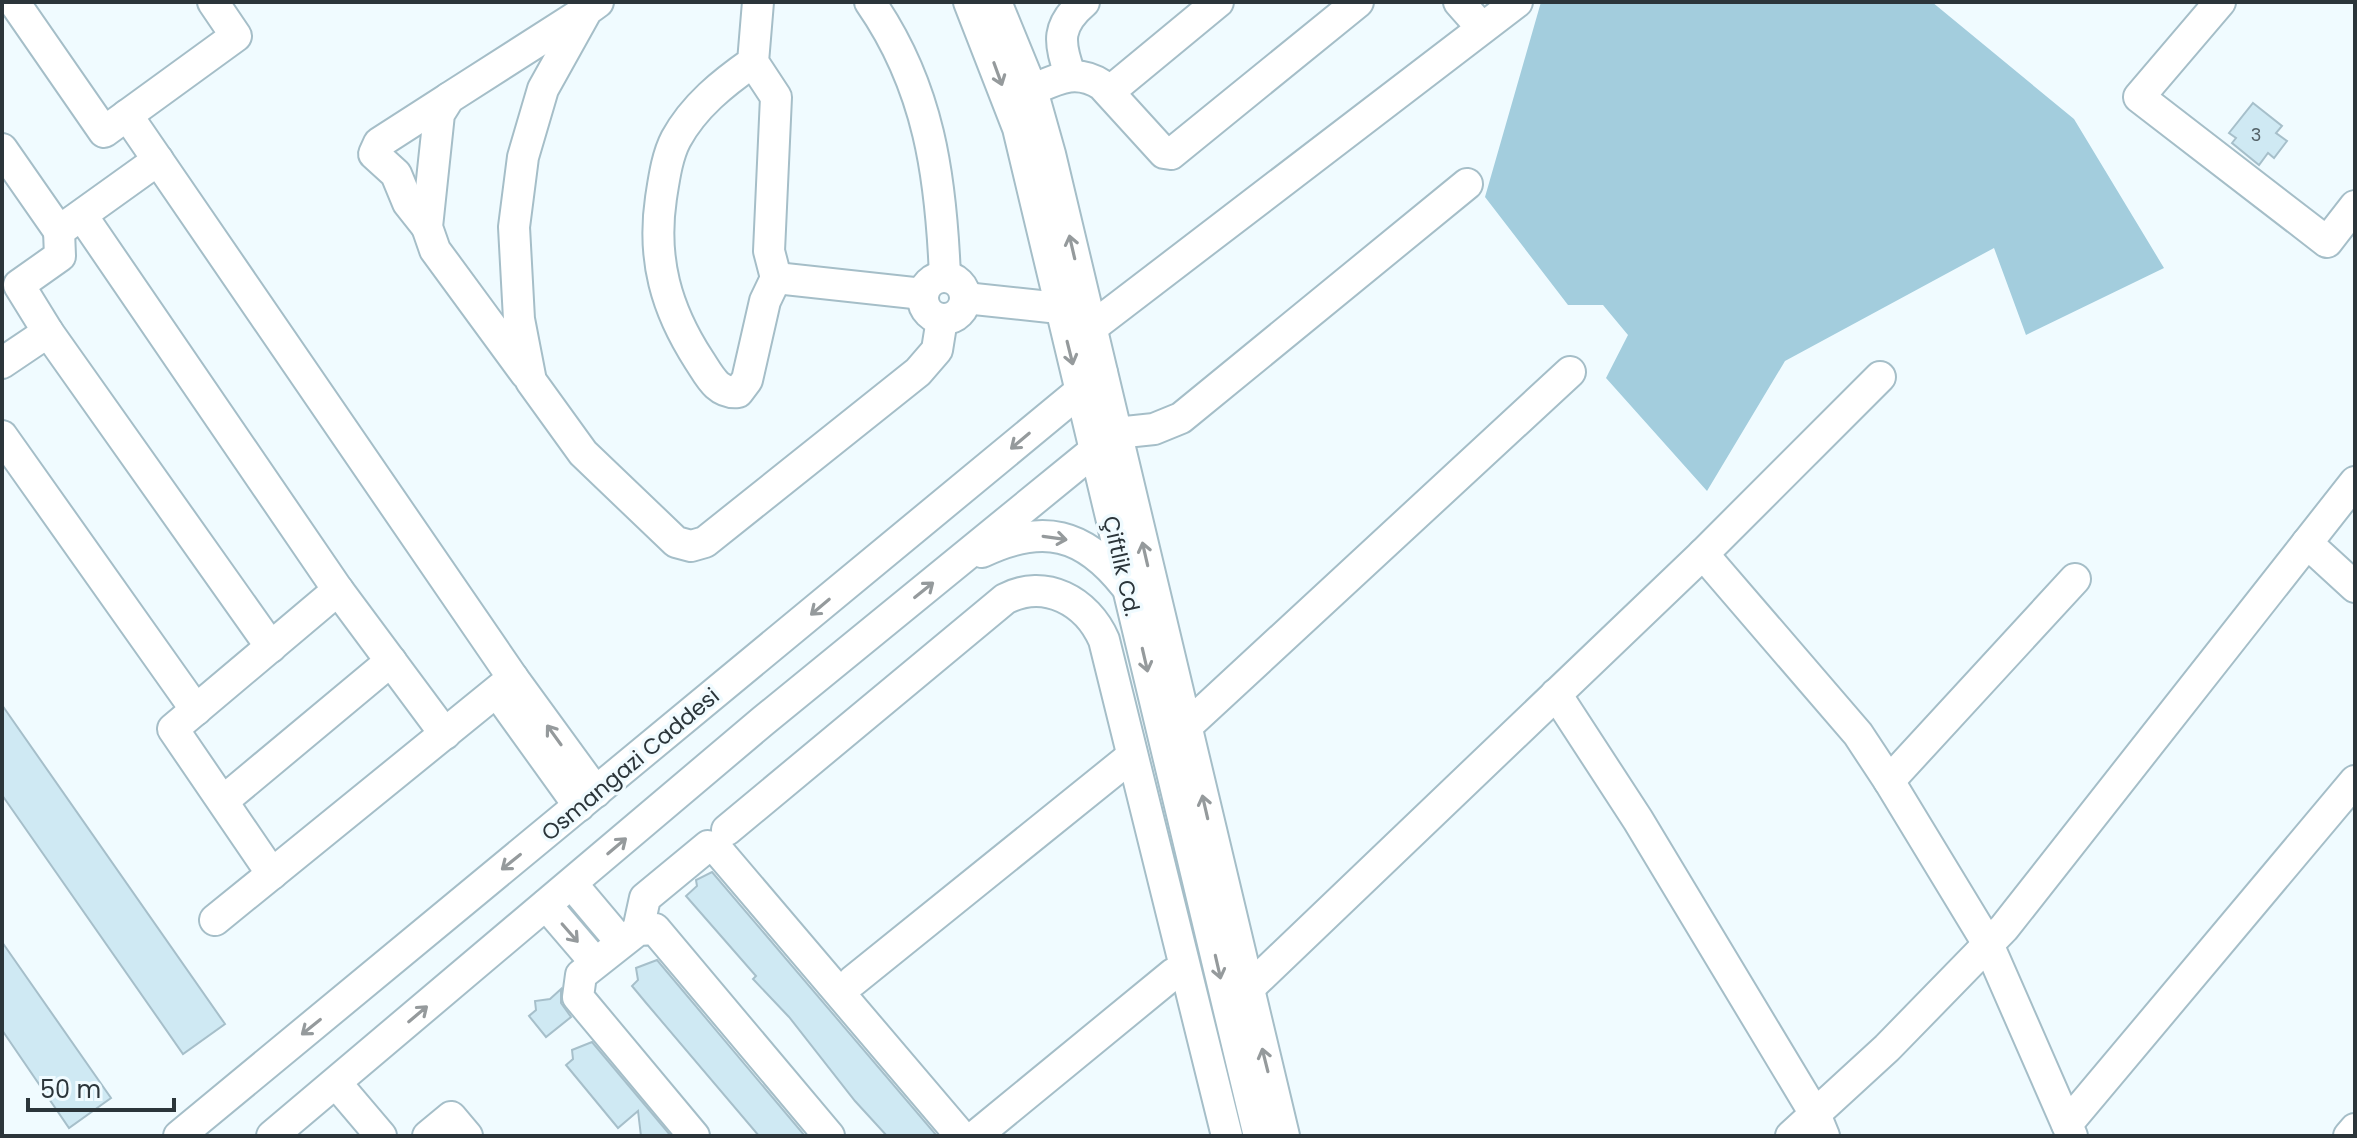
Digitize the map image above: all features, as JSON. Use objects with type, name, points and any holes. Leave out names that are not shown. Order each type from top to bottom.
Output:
[{"type":"street","points":[[14,2],[104,132],[236,36],[213,2]]},
{"type":"street","points":[[753,62],[718,87],[676,140],[663,181],[656,233],[662,282],[680,330],[716,385],[728,393],[738,392],[747,380],[765,301],[776,278],[769,251],[776,97],[753,62],[758,2]]},
{"type":"street","points":[[592,6],[379,143],[374,154],[396,174],[408,203],[427,227],[435,250],[583,453],[676,542],[691,546],[705,542],[918,372],[937,350],[942,319],[929,313],[944,290],[942,196],[928,126],[909,72],[870,2]]},
{"type":"street","name":"Çiftlik Cd.","points":[[969,2],[1018,128],[1059,308],[1091,382],[1186,727],[1284,1136]]},
{"type":"street","name":"Çiftlik Cd.","points":[[996,2],[1032,90],[1091,328],[1091,382]]},
{"type":"street","points":[[1070,74],[1060,37],[1066,19],[1084,2]]},
{"type":"street","points":[[1109,92],[1218,2]]},
{"type":"street","points":[[1032,90],[1070,74],[1089,78],[1109,92],[1164,153],[1171,154],[1358,2]]},
{"type":"street","points":[[1459,2],[1482,28]]},
{"type":"street","points":[[1091,328],[1517,2]]},
{"type":"street","points":[[2220,2],[2139,97],[2327,242],[2355,206]]},
{"type":"street","points":[[531,381],[519,319],[514,227],[523,157],[543,89],[592,6]]},
{"type":"street","points":[[427,227],[439,114],[449,98]]},
{"type":"street","points":[[127,115],[505,685],[588,799]]},
{"type":"street","points":[[2,149],[71,224],[445,734]]},
{"type":"street","points":[[158,160],[71,224],[60,256],[10,291],[48,332],[271,647]]},
{"type":"street","points":[[272,1136],[1106,442],[1181,418],[1467,184]]},
{"type":"street","points":[[776,278],[944,290],[1059,308]]},
{"type":"street","points":[[2,363],[48,332]]},
{"type":"street","points":[[1186,727],[1570,372]]},
{"type":"street","points":[[1248,989],[1703,554],[1880,377]]},
{"type":"street","name":"Osmangazi Caddesi","points":[[179,1136],[1091,382]]},
{"type":"street","points":[[2,436],[196,710]]},
{"type":"street","name":"Çiftlik Cd.","points":[[1106,442],[1128,588],[1259,1136]]},
{"type":"street","points":[[1791,1136],[1820,1125],[1887,1048],[1988,944],[2355,482]]},
{"type":"street","points":[[955,565],[999,544],[1025,536],[1056,535],[1080,543],[1099,556],[1128,588]]},
{"type":"street","points":[[2307,543],[2355,587]]},
{"type":"street","points":[[1703,554],[1858,734],[1889,781],[1988,944],[2069,1130],[2355,781]]},
{"type":"street","points":[[1889,781],[2075,579]]},
{"type":"street","points":[[272,874],[173,729],[338,590]]},
{"type":"street","points":[[727,830],[1005,599],[1020,592],[1043,591],[1065,597],[1092,619],[1104,640],[1227,1136]]},
{"type":"street","points":[[223,801],[391,661]]},
{"type":"street","points":[[215,920],[505,685]]},
{"type":"street","points":[[1556,694],[1638,820],[1820,1125]]},
{"type":"street","points":[[853,981],[1132,756]]},
{"type":"street","points":[[629,935],[645,898],[655,886],[708,846],[716,848],[970,1135],[1173,974],[1184,969]]},
{"type":"street","points":[[572,884],[629,935]]},
{"type":"street","points":[[546,905],[594,961]]},
{"type":"street","points":[[1173,923],[1205,913]]},
{"type":"street","points":[[694,1136],[578,997],[581,975],[594,961],[629,935],[655,929],[829,1136]]},
{"type":"street","points":[[336,1083],[381,1136]]},
{"type":"street","points":[[428,1136],[451,1117],[467,1136]]},
{"type":"street","points":[[2349,1136],[2355,1129]]},
{"type":"shaded area","points":[[1541,2],[1932,2],[2074,119],[2164,268],[2026,335],[1994,248],[1785,361],[1707,491],[1606,378],[1628,335],[1603,305],[1568,305],[1485,197]]},
{"type":"building","points":[[2253,103],[2282,126],[2276,133],[2287,141],[2274,158],[2268,153],[2259,165],[2232,143],[2236,138],[2229,133]]},
{"type":"building","points":[[2,705],[225,1024],[183,1054],[2,795]]},
{"type":"building","points":[[712,872],[937,1136],[887,1136],[855,1101],[789,1017],[753,979],[756,976],[686,896],[697,886],[696,880]]},
{"type":"building","points":[[2,942],[111,1098],[69,1128],[2,1030]]},
{"type":"building","points":[[657,960],[805,1136],[759,1136],[647,1004],[632,986],[638,980],[636,968]]},
{"type":"building","points":[[561,989],[561,1003],[571,1017],[546,1037],[529,1016],[536,1010],[535,1001],[550,999]]},
{"type":"building","points":[[592,1042],[671,1136],[641,1136],[638,1111],[618,1128],[566,1065],[573,1059],[572,1050]]}]
